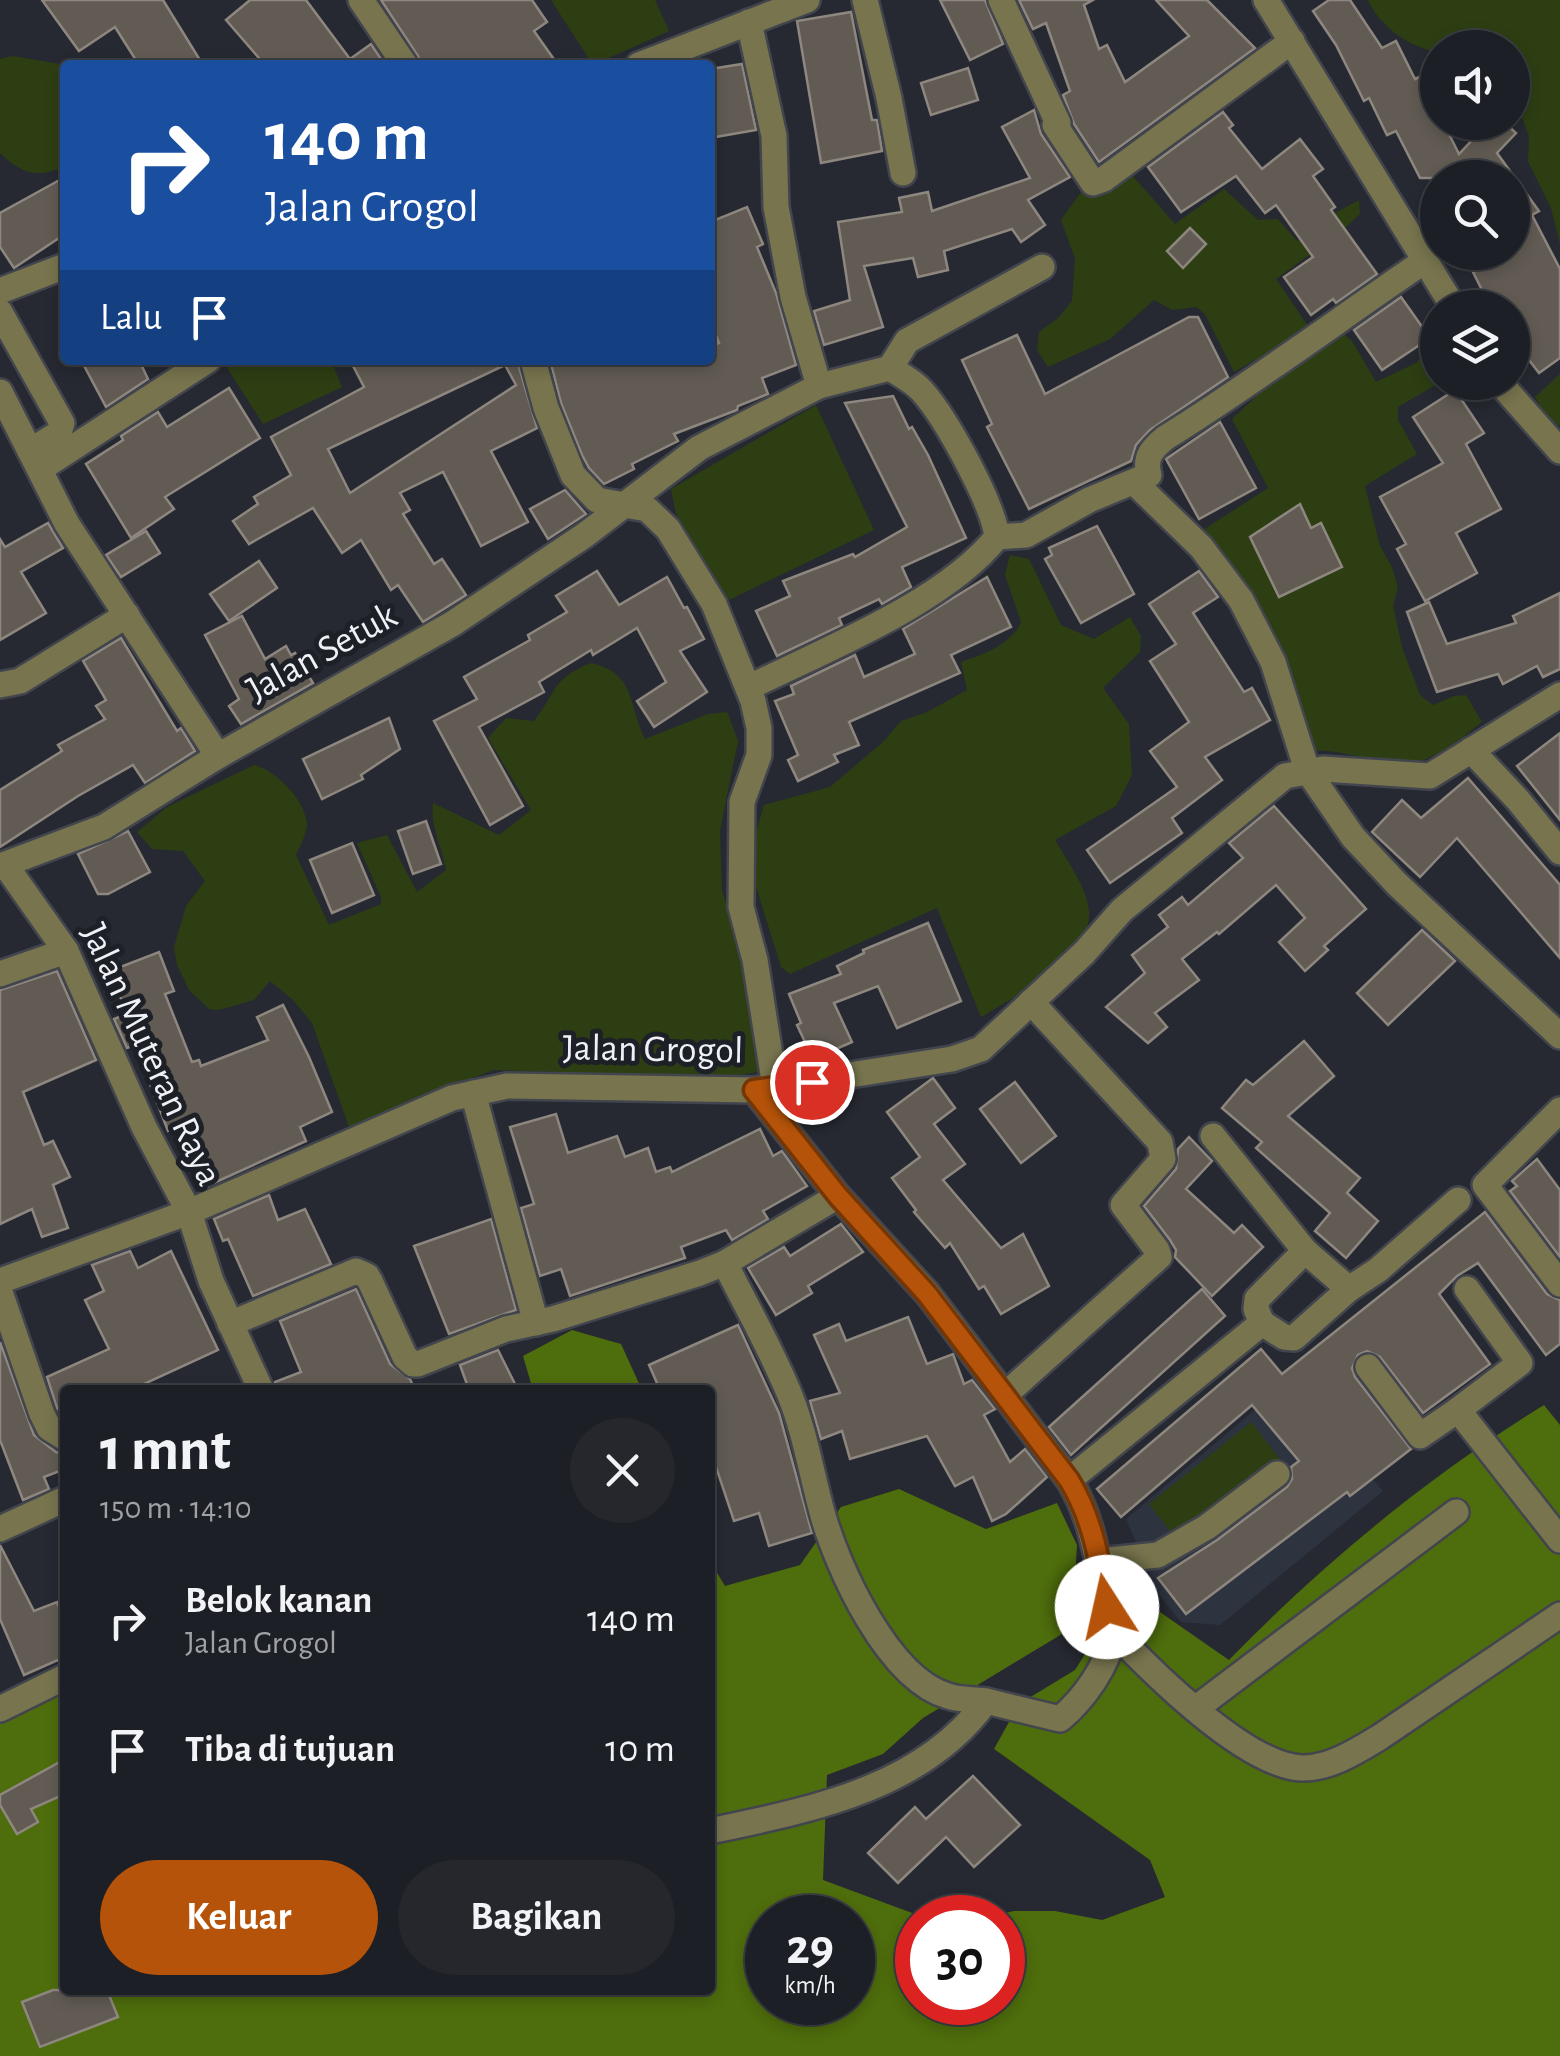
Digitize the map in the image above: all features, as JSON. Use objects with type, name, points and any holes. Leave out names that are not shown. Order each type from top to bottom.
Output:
[{"type":"street","points":[[361,0],[402,60]]},
{"type":"street","points":[[652,60],[807,0]]},
{"type":"street","points":[[865,0],[903,173]]},
{"type":"street","points":[[1001,0],[1058,123],[1055,125],[1093,184],[1292,41]]},
{"type":"street","points":[[1266,0],[1420,250]]},
{"type":"street","points":[[749,22],[774,136],[776,207],[792,297],[819,386]]},
{"type":"street","points":[[997,537],[1026,535],[1089,500],[1149,475],[1146,462],[1152,449],[1165,438],[1252,384],[1294,350],[1420,264]]},
{"type":"street","points":[[748,688],[873,627],[950,580],[981,557],[997,537],[994,517],[938,413],[921,390],[890,368],[906,341],[1042,267]]},
{"type":"street","points":[[0,291],[60,268]]},
{"type":"street","points":[[0,312],[62,423],[58,434],[34,460]]},
{"type":"street","points":[[34,460],[199,365]]},
{"type":"street","points":[[534,365],[572,475],[596,500],[647,510],[668,529],[714,604],[748,688],[759,728],[759,754],[742,802],[741,907],[755,960],[764,1089],[838,1196],[927,1294],[1006,1394],[1082,1500],[1100,1561],[1114,1632],[1104,1662],[1085,1693],[1060,1719],[948,1696],[928,1688],[890,1650],[858,1600],[823,1515],[789,1392],[725,1263]]},
{"type":"street","name":"Jalan Setuk","points":[[3,866],[104,827],[218,756],[452,624],[585,536],[699,448],[819,386],[890,368]]},
{"type":"street","points":[[1,396],[68,524],[218,756]]},
{"type":"street","points":[[1516,400],[1560,451]]},
{"type":"street","points":[[1134,482],[1201,547],[1241,600],[1274,662],[1307,770],[1354,837],[1397,884],[1560,1036]]},
{"type":"street","points":[[0,685],[20,682],[127,615]]},
{"type":"street","points":[[1307,770],[1430,776],[1560,696]]},
{"type":"street","points":[[1471,750],[1560,852]]},
{"type":"street","name":"Jalan Grogol","points":[[189,1212],[452,1098],[472,1093],[507,1086],[764,1089],[952,1059],[980,1049],[1084,953],[1122,910],[1285,776],[1307,770]]},
{"type":"street","name":"Jalan Muteran Raya","points":[[0,1281],[189,1212],[144,1127],[66,950],[3,866]]},
{"type":"street","points":[[0,974],[66,950]]},
{"type":"street","points":[[1006,1394],[1159,1257],[1123,1205],[1163,1159],[1160,1142],[1031,1002]]},
{"type":"street","points":[[472,1093],[536,1324]]},
{"type":"street","points":[[1560,1110],[1485,1185],[1560,1284]]},
{"type":"street","points":[[1213,1136],[1304,1251],[1350,1289]]},
{"type":"street","points":[[230,1324],[356,1271],[367,1276],[413,1364],[506,1329],[536,1324],[725,1263],[838,1196]]},
{"type":"street","points":[[1304,1251],[1258,1299],[1256,1308],[1262,1322],[1284,1337],[1294,1338],[1458,1200]]},
{"type":"street","points":[[189,1212],[211,1281],[259,1385]]},
{"type":"street","points":[[1368,1367],[1420,1436],[1520,1362],[1467,1288]]},
{"type":"street","points":[[0,1292],[42,1414],[49,1428],[60,1435]]},
{"type":"street","points":[[1069,1480],[1262,1322]]},
{"type":"street","points":[[1458,1410],[1560,1540]]},
{"type":"street","points":[[1100,1561],[1158,1555],[1207,1527],[1277,1474]]},
{"type":"street","points":[[0,1528],[60,1502]]},
{"type":"street","points":[[1196,1709],[1456,1512]]},
{"type":"street","points":[[1114,1632],[1160,1680],[1196,1709],[1260,1755],[1301,1768],[1351,1754],[1380,1737],[1560,1615]]},
{"type":"street","points":[[0,1709],[60,1679]]},
{"type":"street","points":[[715,1830],[797,1811],[892,1780],[974,1716],[986,1701]]},
{"type":"shaded area","points":[[1290,1380],[1383,1491],[1220,1625],[1181,1622],[1150,1584],[1149,1572],[1126,1519]]},
{"type":"green space","points":[[551,0],[655,0],[669,31],[604,60],[590,60]]},
{"type":"green space","points":[[1368,0],[1560,0],[1560,244],[1551,208],[1528,160],[1530,30],[1420,30],[1420,46],[1387,27]]},
{"type":"green space","points":[[12,56],[60,64],[60,168],[30,172],[0,153],[0,59]]},
{"type":"green space","points":[[1124,166],[1175,224],[1224,189],[1258,220],[1278,219],[1297,241],[1359,200],[1360,214],[1276,279],[1310,329],[1234,372],[1205,314],[1196,307],[1172,310],[1154,300],[1110,339],[1048,367],[1037,350],[1039,332],[1072,301],[1075,259],[1061,220],[1082,191]]},
{"type":"green space","points":[[1339,330],[1352,341],[1376,382],[1420,359],[1420,394],[1398,407],[1398,420],[1417,454],[1365,486],[1380,546],[1398,587],[1393,605],[1402,647],[1420,695],[1433,705],[1466,695],[1482,722],[1443,751],[1420,761],[1396,764],[1309,751],[1293,679],[1278,645],[1203,530],[1268,488],[1232,419],[1264,389],[1272,370]]},
{"type":"green space","points":[[225,365],[333,365],[342,387],[263,424]]},
{"type":"green space","points":[[1560,374],[1560,427],[1544,413],[1535,397]]},
{"type":"green space","points":[[816,405],[874,530],[729,600],[676,514],[671,489]]},
{"type":"green space","points":[[1010,555],[1029,559],[1061,625],[1094,639],[1130,617],[1141,636],[1140,652],[1103,688],[1129,724],[1132,775],[1116,806],[1055,840],[1085,893],[1087,928],[1079,944],[1050,974],[981,1017],[937,908],[790,974],[781,967],[754,880],[753,843],[764,805],[830,787],[883,742],[901,721],[967,690],[961,662],[1004,642],[1021,622],[1005,575]]},
{"type":"green space","points":[[591,663],[606,668],[623,682],[645,739],[708,714],[727,712],[738,741],[720,831],[722,891],[782,1068],[726,1077],[493,1070],[349,1127],[312,1023],[294,1001],[270,981],[254,1000],[219,1010],[209,1009],[189,990],[177,965],[174,947],[186,906],[205,881],[183,851],[152,849],[137,832],[167,807],[254,765],[263,768],[288,788],[305,815],[306,832],[296,855],[329,925],[381,904],[357,843],[387,835],[417,892],[446,870],[433,803],[499,835],[531,810],[488,738],[506,718],[534,721],[561,681]]},
{"type":"green space","points":[[572,1330],[621,1344],[640,1385],[532,1385],[523,1356]]},
{"type":"green space","points":[[1544,1405],[1560,1425],[1560,2056],[0,2056],[0,1717],[60,1691],[60,1995],[715,1995],[715,1569],[725,1586],[800,1565],[841,1507],[899,1489],[986,1529],[1057,1503],[1077,1545],[1072,1628],[923,1718],[883,1754],[827,1775],[823,1880],[864,1895],[745,1895],[745,2025],[875,2025],[875,1899],[895,1907],[895,2025],[1025,2025],[1025,1911],[1055,1911],[1102,1920],[1165,1897],[1150,1860],[994,1749],[1019,1704],[1075,1670],[1109,1616],[1121,1585],[1229,1660],[1340,1555],[1419,1491]]},
{"type":"green space","points":[[1251,1422],[1284,1464],[1178,1541],[1149,1504]]},
{"type":"building","points":[[42,0],[163,0],[200,60],[136,60],[115,27],[79,51]]},
{"type":"building","points":[[250,0],[306,0],[350,59],[371,44],[382,60],[261,60],[226,20]]},
{"type":"building","points":[[381,0],[532,0],[547,22],[534,31],[554,60],[419,60]]},
{"type":"building","points":[[940,0],[985,0],[1003,44],[970,60]]},
{"type":"building","points":[[1019,0],[1093,0],[1084,5],[1099,49],[1107,45],[1125,82],[1189,36],[1156,0],[1207,0],[1255,48],[1099,162],[1074,124],[1063,95],[1070,91],[1046,23],[1033,29]]},
{"type":"building","points":[[1329,0],[1350,0],[1382,48],[1396,41],[1415,79],[1420,77],[1420,140],[1452,140],[1459,154],[1472,140],[1509,140],[1497,153],[1502,160],[1420,160],[1420,178],[1396,131],[1387,135],[1369,98],[1364,101],[1336,45],[1313,11]]},
{"type":"building","points":[[851,12],[872,120],[877,120],[882,151],[821,163],[797,21]]},
{"type":"building","points":[[742,64],[756,130],[715,137],[715,68]]},
{"type":"building","points":[[968,68],[978,100],[931,115],[921,83]]},
{"type":"building","points":[[1034,110],[1041,134],[1070,177],[1028,200],[1045,225],[1021,242],[1012,229],[944,251],[948,270],[918,277],[913,258],[864,266],[883,327],[824,345],[814,311],[850,300],[838,222],[902,212],[899,198],[928,192],[932,211],[1030,178],[1002,127]]},
{"type":"building","points":[[1223,112],[1233,125],[1229,128],[1262,169],[1300,139],[1323,169],[1313,176],[1335,207],[1331,210],[1377,274],[1311,315],[1284,277],[1313,257],[1276,205],[1265,213],[1236,176],[1181,212],[1148,167]]},
{"type":"building","points":[[60,180],[60,237],[14,268],[0,247],[0,213]]},
{"type":"building","points":[[1530,199],[1539,211],[1532,215],[1560,269],[1560,358],[1539,373],[1530,361],[1530,290],[1482,290],[1473,272],[1530,270]]},
{"type":"building","points":[[747,207],[763,244],[757,247],[776,293],[796,365],[762,378],[768,394],[674,434],[678,441],[632,464],[634,469],[604,484],[582,455],[561,403],[551,365],[715,365],[715,344],[719,343],[715,333],[715,220]]},
{"type":"building","points":[[1190,228],[1206,244],[1183,268],[1167,251]]},
{"type":"building","points":[[1401,297],[1420,324],[1420,345],[1382,370],[1354,330]]},
{"type":"building","points":[[1189,317],[1198,317],[1228,377],[1150,430],[1136,445],[1131,461],[1029,509],[987,427],[992,424],[962,360],[1017,335],[1045,394]]},
{"type":"building","points":[[84,365],[141,365],[148,379],[106,407]]},
{"type":"building","points":[[353,365],[505,365],[518,365],[537,428],[491,451],[528,522],[481,546],[443,472],[400,493],[410,510],[403,514],[434,564],[442,559],[466,595],[423,622],[398,585],[391,590],[361,540],[342,553],[313,508],[249,544],[233,521],[258,504],[254,497],[291,475],[271,437],[364,387]],"holes":[[[505,365],[516,385],[350,493],[328,449]]]},
{"type":"building","points":[[229,388],[260,438],[165,497],[174,509],[131,538],[86,464],[158,412],[167,427]]},
{"type":"building","points":[[893,396],[909,429],[912,427],[928,455],[966,538],[902,567],[911,587],[882,604],[879,599],[839,618],[842,625],[777,656],[756,611],[790,596],[783,581],[853,554],[855,557],[907,527],[845,403]]},
{"type":"building","points":[[1439,400],[1462,400],[1484,433],[1466,444],[1501,509],[1456,533],[1477,573],[1425,601],[1397,549],[1406,544],[1380,497],[1443,463],[1413,417]]},
{"type":"building","points":[[1220,422],[1256,488],[1199,519],[1166,459]]},
{"type":"building","points":[[565,490],[586,514],[548,539],[530,509]]},
{"type":"building","points":[[1300,504],[1311,528],[1321,523],[1342,567],[1279,597],[1250,537]]},
{"type":"building","points":[[48,523],[63,548],[21,572],[46,613],[0,640],[0,539],[5,547]]},
{"type":"building","points":[[1097,526],[1134,594],[1081,623],[1045,559],[1052,555],[1049,548]]},
{"type":"building","points":[[146,531],[160,553],[121,577],[106,555]]},
{"type":"building","points":[[259,561],[277,588],[229,621],[210,594]]},
{"type":"building","points":[[597,571],[619,605],[667,577],[704,639],[680,651],[707,692],[654,727],[637,701],[666,682],[637,628],[593,655],[591,650],[539,682],[544,692],[479,727],[523,806],[490,825],[434,721],[477,699],[464,677],[530,640],[528,635],[567,612],[556,596]]},
{"type":"building","points":[[1199,571],[1218,597],[1193,613],[1244,692],[1252,688],[1270,720],[1205,757],[1222,780],[1172,818],[1182,833],[1110,883],[1087,850],[1177,787],[1150,751],[1189,722],[1150,661],[1176,644],[1149,604]]},
{"type":"building","points":[[987,577],[1011,627],[951,655],[960,673],[849,722],[859,745],[834,755],[838,762],[798,781],[788,760],[798,755],[775,701],[794,694],[791,686],[855,655],[864,677],[915,654],[903,629]]},
{"type":"building","points":[[1560,593],[1560,669],[1543,677],[1537,666],[1503,684],[1498,674],[1437,692],[1407,612],[1429,602],[1447,644],[1516,623],[1513,616]]},
{"type":"building","points":[[242,616],[265,659],[286,646],[291,655],[295,653],[313,683],[241,724],[229,706],[239,699],[205,635]]},
{"type":"building","points":[[121,638],[177,731],[181,728],[195,751],[145,783],[133,765],[0,847],[0,790],[62,751],[58,745],[105,719],[96,706],[106,700],[83,661]]},
{"type":"building","points":[[389,718],[400,749],[361,775],[363,779],[322,799],[303,759]]},
{"type":"building","points":[[1560,733],[1560,820],[1517,766]]},
{"type":"building","points":[[1468,778],[1560,885],[1560,958],[1457,838],[1420,877],[1372,832],[1402,800],[1421,818]]},
{"type":"building","points":[[1274,806],[1366,909],[1324,946],[1328,950],[1305,971],[1279,942],[1305,918],[1276,885],[1219,934],[1182,959],[1199,980],[1155,1013],[1167,1027],[1148,1043],[1106,1007],[1145,973],[1132,955],[1168,927],[1159,915],[1182,897],[1188,905],[1243,858],[1229,843]]},
{"type":"building","points":[[426,821],[441,864],[413,874],[398,831]]},
{"type":"building","points":[[128,831],[150,872],[108,894],[98,894],[78,854]]},
{"type":"building","points":[[352,843],[374,895],[332,913],[310,860]]},
{"type":"building","points":[[928,923],[961,1001],[897,1028],[878,986],[834,1003],[852,1042],[813,1059],[797,1025],[801,1023],[789,994],[841,974],[837,966],[864,953],[863,950]]},
{"type":"building","points":[[1422,930],[1455,961],[1388,1025],[1357,993]]},
{"type":"building","points":[[159,952],[174,991],[165,994],[192,1062],[199,1060],[201,1066],[268,1040],[257,1017],[283,1005],[332,1112],[300,1127],[306,1141],[205,1187],[178,1128],[168,1131],[135,1045],[127,1048],[114,1019],[127,1014],[110,971]]},
{"type":"building","points":[[57,971],[96,1060],[23,1092],[44,1145],[53,1141],[70,1177],[53,1185],[68,1228],[42,1237],[32,1209],[0,1224],[0,990]]},
{"type":"building","points":[[1304,1041],[1334,1076],[1288,1116],[1360,1178],[1347,1193],[1378,1221],[1346,1258],[1315,1231],[1330,1213],[1256,1148],[1262,1142],[1222,1108],[1246,1080],[1253,1085]]},
{"type":"building","points":[[933,1078],[955,1108],[934,1124],[965,1164],[943,1180],[1001,1248],[1023,1234],[1049,1286],[1001,1314],[984,1286],[979,1289],[950,1243],[945,1248],[892,1178],[920,1157],[887,1112]]},
{"type":"building","points":[[1015,1082],[1056,1136],[1021,1163],[980,1109]]},
{"type":"building","points":[[556,1114],[568,1153],[617,1136],[625,1157],[648,1148],[656,1172],[670,1167],[672,1172],[760,1129],[773,1156],[782,1151],[807,1186],[763,1211],[768,1219],[732,1240],[726,1230],[681,1247],[685,1258],[570,1296],[561,1269],[540,1276],[521,1208],[534,1204],[510,1127]]},
{"type":"building","points":[[1189,1137],[1212,1161],[1186,1189],[1234,1233],[1242,1225],[1263,1247],[1212,1296],[1175,1257],[1170,1240],[1144,1206],[1176,1169],[1178,1149]]},
{"type":"building","points":[[1537,1159],[1560,1190],[1560,1257],[1510,1191],[1517,1186],[1512,1181]]},
{"type":"building","points":[[269,1195],[278,1220],[305,1209],[331,1264],[253,1296],[228,1239],[223,1241],[214,1219]]},
{"type":"building","points":[[1485,1212],[1547,1294],[1560,1300],[1560,1344],[1546,1355],[1478,1263],[1457,1276],[1439,1294],[1490,1364],[1423,1413],[1380,1357],[1367,1351],[1358,1355],[1352,1368],[1355,1377],[1411,1449],[1350,1496],[1347,1492],[1186,1614],[1158,1578],[1287,1487],[1292,1479],[1291,1467],[1299,1461],[1252,1405],[1121,1517],[1097,1489],[1261,1349],[1282,1374]]},
{"type":"building","points":[[491,1219],[516,1310],[449,1334],[414,1246]]},
{"type":"building","points":[[841,1224],[863,1252],[808,1286],[812,1293],[776,1315],[748,1268],[784,1247],[790,1256]]},
{"type":"building","points":[[130,1251],[138,1268],[171,1251],[218,1350],[142,1385],[60,1385],[60,1412],[47,1377],[109,1349],[85,1300],[104,1291],[92,1265]]},
{"type":"building","points":[[356,1289],[390,1364],[413,1385],[276,1385],[275,1382],[301,1372],[280,1321]]},
{"type":"building","points":[[1202,1289],[1225,1316],[1071,1455],[1049,1427]]},
{"type":"building","points":[[908,1317],[927,1364],[953,1354],[964,1384],[972,1380],[995,1409],[984,1415],[1010,1462],[1025,1449],[1047,1477],[1006,1514],[992,1521],[973,1477],[955,1486],[927,1436],[850,1459],[842,1431],[821,1439],[810,1401],[840,1393],[814,1335],[839,1324],[846,1341]]},
{"type":"building","points":[[738,1325],[779,1413],[812,1533],[769,1546],[759,1513],[734,1521],[715,1464],[715,1385],[658,1385],[649,1365]]},
{"type":"building","points":[[0,1342],[34,1435],[60,1453],[60,1471],[44,1477],[49,1489],[23,1500],[0,1440]]},
{"type":"building","points":[[498,1350],[516,1385],[467,1385],[460,1365]]},
{"type":"building","points":[[0,1545],[34,1611],[57,1602],[60,1659],[24,1675],[0,1619]]},
{"type":"building","points":[[60,1762],[60,1796],[31,1809],[38,1822],[17,1834],[0,1805],[0,1795]]},
{"type":"building","points":[[973,1776],[1020,1825],[974,1867],[946,1837],[898,1883],[868,1853],[915,1807],[926,1819]]},
{"type":"building","points":[[53,1990],[60,1990],[60,1995],[109,1995],[118,2017],[40,2047],[22,2002]]},
{"type":"route","points":[[812,1082],[754,1090],[838,1196],[927,1294],[1027,1420],[1069,1480],[1082,1500],[1100,1561],[1107,1607]]}]
